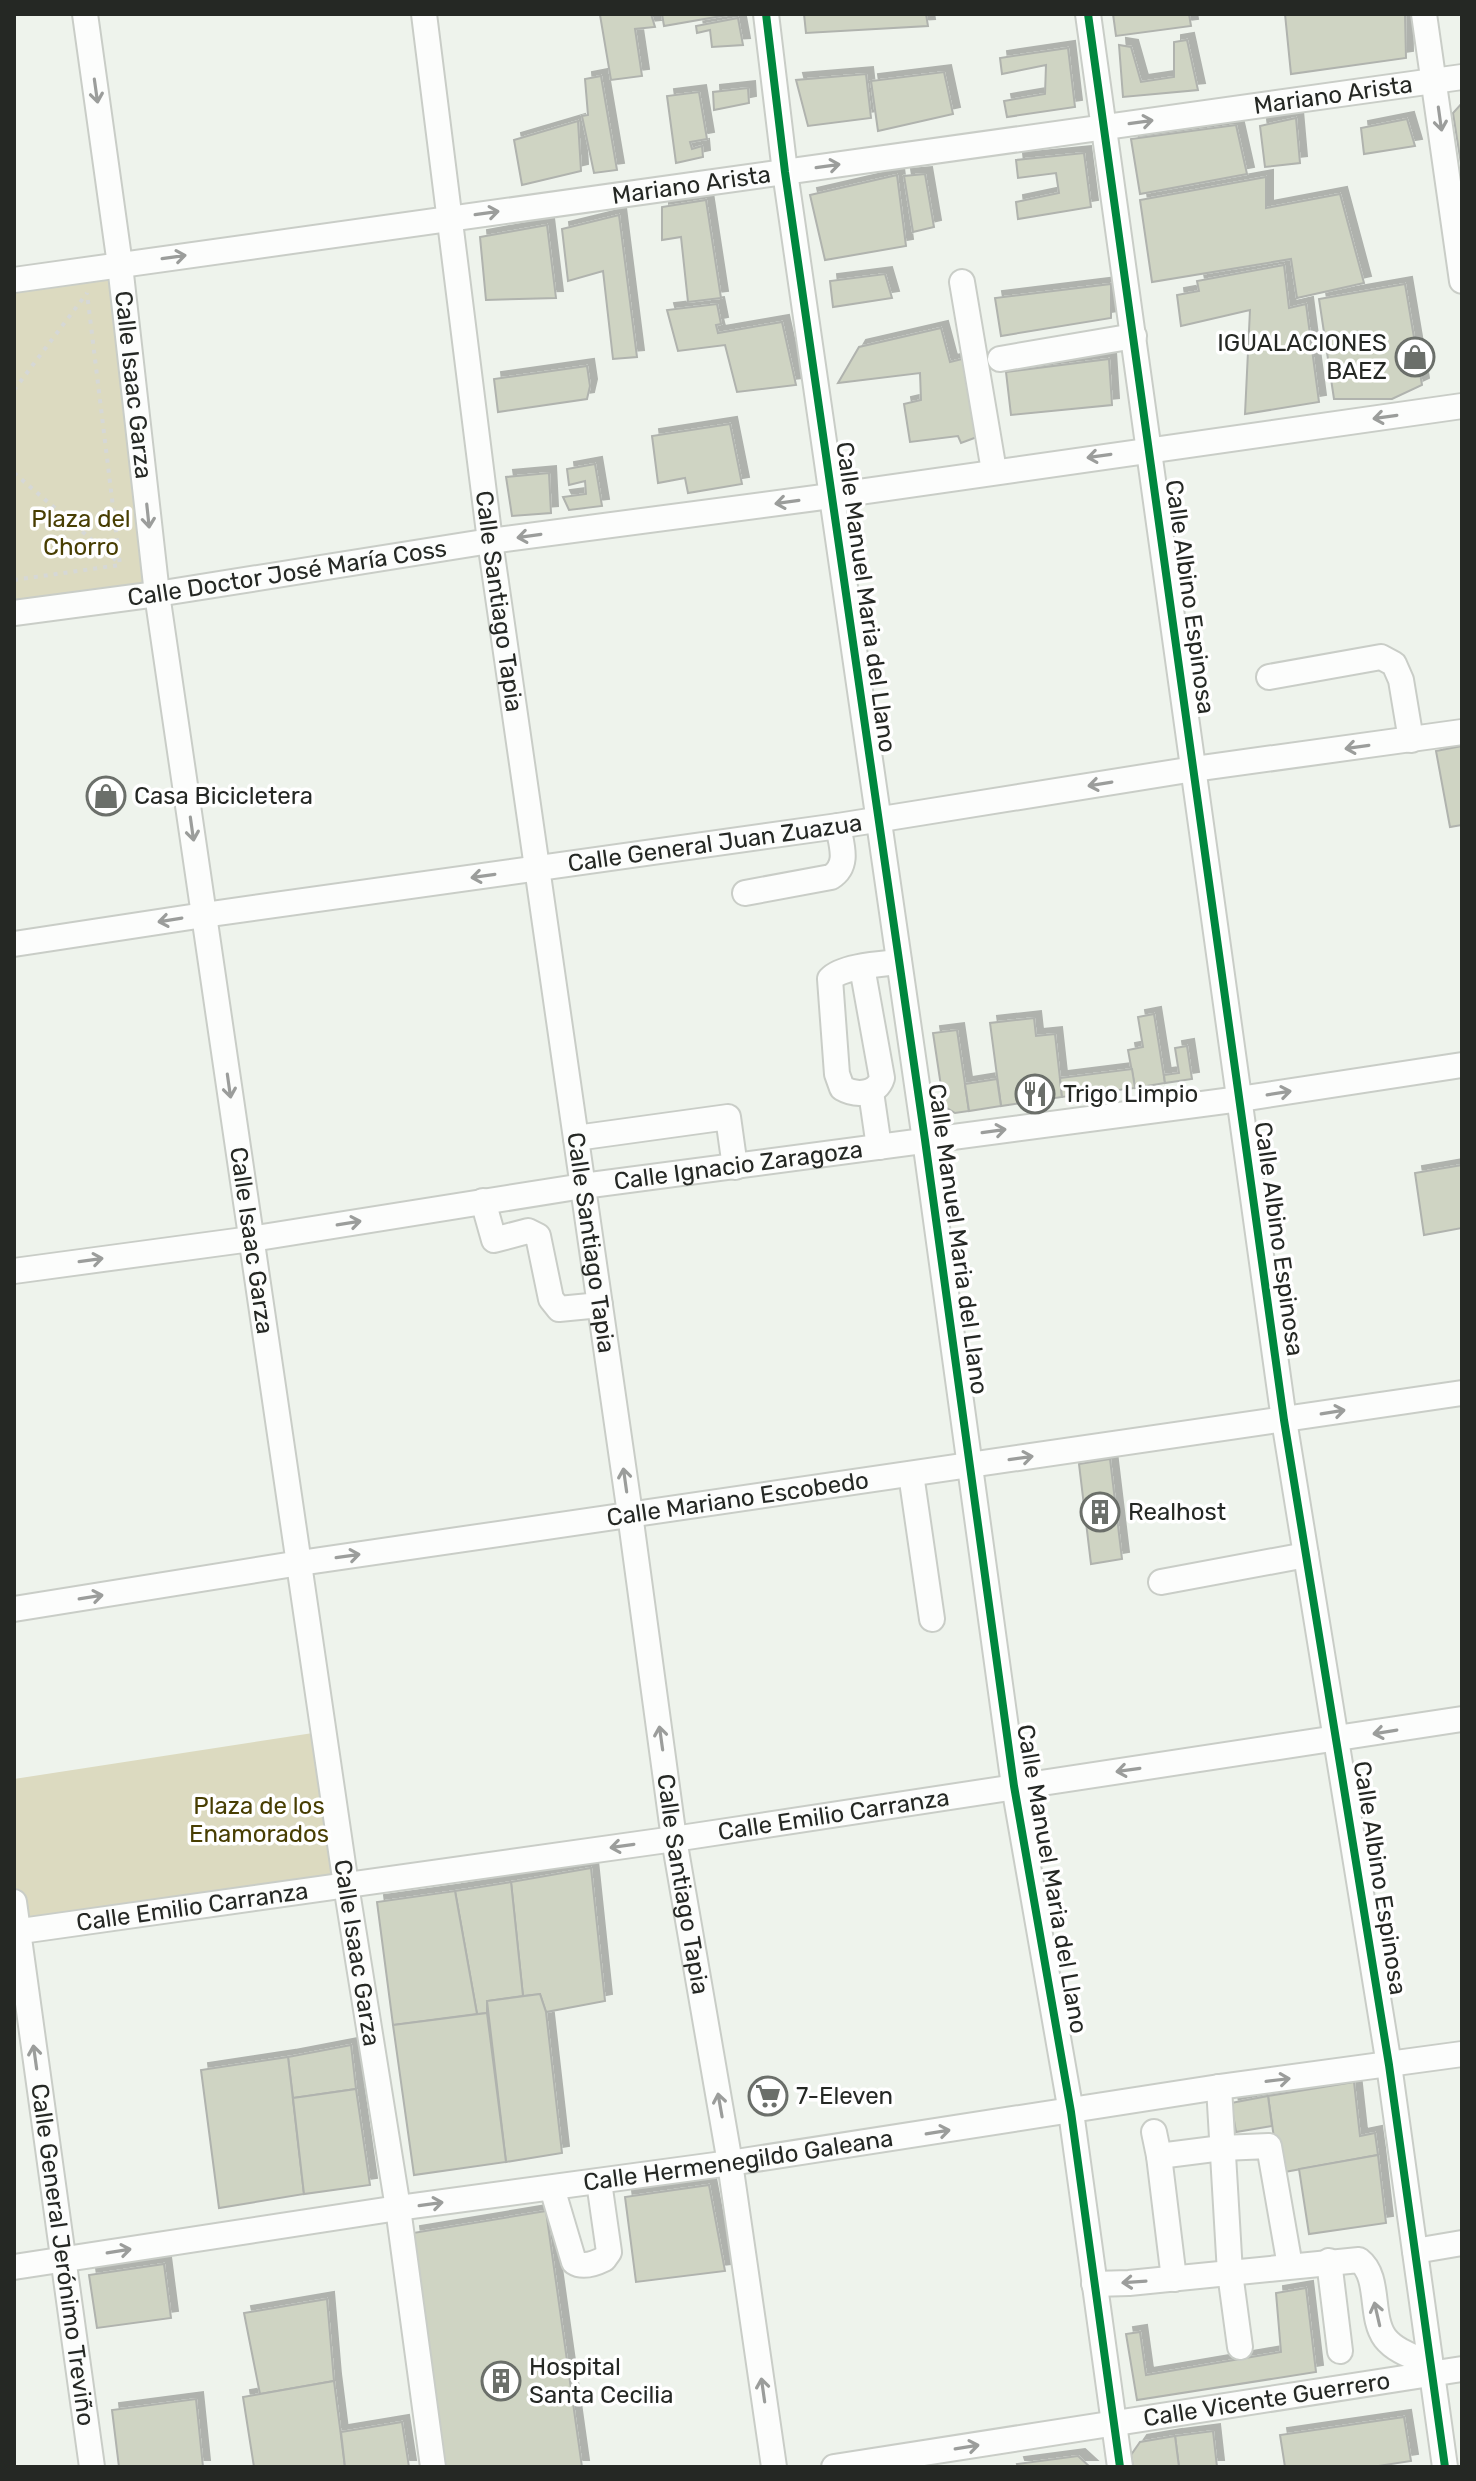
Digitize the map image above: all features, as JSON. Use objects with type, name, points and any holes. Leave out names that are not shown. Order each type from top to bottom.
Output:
[{"type":"street","name":"Calle Isaac Garza","points":[[85,14],[120,265],[157,594],[346,1885],[398,2208],[433,2467]]},
{"type":"street","name":"Calle Santiago Tapia","points":[[424,14],[490,541],[674,1839],[730,2163],[774,2467]]},
{"type":"street","name":"Calle Manuel Maria del Llano","points":[[766,14],[785,172],[925,1140],[1014,1786],[1071,2112],[1120,2467]]},
{"type":"street","name":"Calle Albino Espinosa","points":[[1088,14],[1284,1420],[1389,2065],[1445,2467]]},
{"type":"street","points":[[1424,14],[1462,281]]},
{"type":"street","name":"Mariano Arista","points":[[14,280],[1462,77]]},
{"type":"street","points":[[962,282],[994,471]]},
{"type":"street","points":[[1000,359],[1134,336]]},
{"type":"street","name":"Calle Doctor José María Coss","points":[[14,613],[157,594],[490,541],[1462,406]]},
{"type":"street","points":[[1269,677],[1381,657],[1394,664],[1401,680],[1411,740]]},
{"type":"street","name":"Calle General Juan Zuazua","points":[[14,944],[838,826],[1194,769],[1462,732]]},
{"type":"street","points":[[745,893],[831,877],[837,873],[843,862],[838,826]]},
{"type":"street","points":[[862,967],[883,1072],[882,1083],[871,1092],[852,1093],[840,1085],[830,979],[834,974],[862,967],[899,962]]},
{"type":"street","name":"Calle Ignacio Zaragoza","points":[[14,1271],[251,1239],[583,1186],[1240,1099],[1462,1065]]},
{"type":"street","points":[[871,1092],[879,1147]]},
{"type":"street","points":[[576,1138],[728,1117],[735,1167]]},
{"type":"street","points":[[483,1201],[494,1240],[528,1231],[538,1236],[551,1299],[559,1309],[600,1305]]},
{"type":"street","name":"Calle Mariano Escobedo","points":[[14,1609],[300,1563],[1462,1393]]},
{"type":"street","points":[[911,1474],[932,1619]]},
{"type":"street","points":[[1161,1582],[1306,1555]]},
{"type":"street","name":"Calle Emilio Carranza","points":[[16,1932],[674,1839],[1462,1719]]},
{"type":"street","name":"Calle General Jerónimo Treviño","points":[[14,1902],[92,2467]]},
{"type":"street","name":"Calle Hermenegildo Galeana","points":[[14,2267],[398,2208],[730,2163],[1219,2087],[1462,2054]]},
{"type":"street","points":[[1219,2087],[1230,2273],[1240,2347]]},
{"type":"street","points":[[1174,2279],[1157,2144],[1222,2148],[1269,2146],[1290,2266]]},
{"type":"street","points":[[552,2188],[574,2262],[586,2265],[604,2259],[609,2252],[599,2182]]},
{"type":"street","points":[[1415,2251],[1462,2243]]},
{"type":"street","points":[[1094,2284],[1359,2260],[1364,2264],[1384,2336],[1404,2353],[1430,2368]]},
{"type":"street","points":[[1329,2261],[1340,2351]]},
{"type":"street","name":"Calle Vicente Guerrero","points":[[834,2467],[1115,2425],[1430,2368],[1462,2369]]},
{"type":"path","points":[[73,295],[88,293]]},
{"type":"path","points":[[14,390],[88,293]]},
{"type":"path","points":[[88,293],[120,565]]},
{"type":"path","points":[[14,473],[120,565]]},
{"type":"path","points":[[14,580],[120,565]]},
{"type":"green space","name":"Plaza del Chorro","points":[[120,265],[157,594],[14,613],[14,280]]},
{"type":"green space","name":"Plaza de los Enamorados","points":[[326,1731],[346,1885],[18,1932],[14,1902],[14,1779]]},
{"type":"building","points":[[651,14],[655,27],[635,29],[642,76],[611,80],[600,15]]},
{"type":"building","points":[[662,14],[733,14],[664,26]]},
{"type":"building","points":[[804,14],[926,14],[928,26],[806,33]]},
{"type":"building","points":[[1113,14],[1189,14],[1191,26],[1116,36]]},
{"type":"building","points":[[1285,14],[1405,14],[1406,58],[1291,74]]},
{"type":"building","points":[[738,18],[743,45],[712,47],[710,30],[697,33],[696,26]]},
{"type":"building","points":[[1187,40],[1198,90],[1123,97],[1119,45],[1131,47],[1141,82],[1174,77],[1174,42]]},
{"type":"building","points":[[1068,48],[1075,107],[1007,117],[1004,101],[1045,94],[1046,65],[1002,74],[1000,58]]},
{"type":"building","points":[[944,72],[953,114],[878,131],[871,81]]},
{"type":"building","points":[[866,74],[871,118],[808,126],[796,80]]},
{"type":"building","points":[[601,76],[617,170],[594,173],[582,116],[588,115],[585,79]]},
{"type":"building","points":[[748,88],[749,103],[714,110],[713,92]]},
{"type":"building","points":[[699,92],[707,139],[690,142],[692,149],[702,146],[703,157],[676,163],[667,96]]},
{"type":"building","points":[[1462,103],[1462,170],[1453,113]]},
{"type":"building","points":[[1296,118],[1300,163],[1265,167],[1260,126]]},
{"type":"building","points":[[1407,119],[1415,146],[1364,154],[1361,128]]},
{"type":"building","points":[[578,121],[581,171],[522,185],[514,140]]},
{"type":"building","points":[[1236,125],[1247,174],[1140,194],[1131,139]]},
{"type":"building","points":[[1084,153],[1091,207],[1018,219],[1016,202],[1059,193],[1056,173],[1018,178],[1016,160]]},
{"type":"building","points":[[925,174],[934,227],[913,232],[904,176]]},
{"type":"building","points":[[897,175],[906,246],[825,260],[810,195]]},
{"type":"building","points":[[1266,177],[1266,208],[1340,194],[1364,283],[1297,298],[1291,259],[1152,282],[1140,200]]},
{"type":"building","points":[[706,200],[721,298],[688,302],[681,237],[662,240],[662,207]]},
{"type":"building","points":[[619,215],[637,357],[613,359],[603,271],[568,281],[562,229]]},
{"type":"building","points":[[547,225],[556,298],[486,300],[480,237]]},
{"type":"building","points":[[1284,265],[1289,308],[1306,304],[1319,402],[1245,414],[1250,310],[1181,326],[1177,295],[1199,291],[1197,281]]},
{"type":"building","points":[[885,274],[892,298],[833,307],[830,281]]},
{"type":"building","points":[[1111,284],[1111,318],[1001,336],[995,298]]},
{"type":"building","points":[[1405,284],[1422,385],[1392,399],[1334,399],[1319,299]]},
{"type":"building","points":[[717,304],[721,324],[716,325],[718,333],[782,322],[796,385],[737,392],[725,345],[678,351],[667,310]]},
{"type":"building","points":[[941,328],[950,362],[966,358],[977,437],[961,443],[958,436],[910,442],[904,404],[921,400],[920,373],[838,383],[859,347]]},
{"type":"building","points":[[1109,359],[1112,405],[1011,415],[1006,372]]},
{"type":"building","points":[[587,366],[590,386],[587,399],[498,412],[494,379]]},
{"type":"building","points":[[730,424],[742,484],[688,493],[685,478],[658,483],[652,436]]},
{"type":"building","points":[[595,464],[602,506],[569,510],[563,497],[586,494],[585,481],[569,485],[567,469]]},
{"type":"building","points":[[549,473],[551,513],[512,516],[506,477]]},
{"type":"building","points":[[1462,746],[1462,825],[1450,827],[1436,751]]},
{"type":"building","points":[[1154,1014],[1165,1083],[1135,1088],[1128,1050],[1143,1047],[1138,1017]]},
{"type":"building","points":[[1034,1018],[1036,1036],[1055,1034],[1062,1097],[1001,1106],[990,1023]]},
{"type":"building","points":[[957,1030],[969,1111],[955,1113],[944,1106],[933,1033]]},
{"type":"building","points":[[1187,1046],[1192,1079],[1165,1083],[1164,1075],[1179,1073],[1175,1048]]},
{"type":"building","points":[[1132,1069],[1135,1088],[1062,1097],[1060,1078]]},
{"type":"building","points":[[997,1079],[1001,1106],[969,1111],[965,1084]]},
{"type":"building","points":[[1462,1165],[1462,1228],[1424,1235],[1415,1173]]},
{"type":"building","name":"Realhost","points":[[1110,1459],[1122,1559],[1091,1564],[1079,1464]]},
{"type":"building","points":[[591,1868],[605,2001],[546,2012],[540,1994],[523,1996],[511,1882]]},
{"type":"building","points":[[511,1882],[523,1996],[487,2001],[487,2013],[477,2014],[455,1891]]},
{"type":"building","points":[[455,1891],[477,2014],[393,2025],[377,1902]]},
{"type":"building","points":[[540,1994],[546,2012],[562,2153],[506,2162],[487,2001]]},
{"type":"building","points":[[487,2013],[506,2162],[414,2175],[393,2025]]},
{"type":"building","points":[[351,2045],[356,2089],[293,2098],[288,2057]]},
{"type":"building","points":[[288,2057],[304,2194],[219,2208],[201,2070]]},
{"type":"building","points":[[1354,2082],[1360,2136],[1375,2133],[1378,2155],[1279,2173],[1268,2096]]},
{"type":"building","points":[[356,2089],[370,2185],[304,2194],[293,2098]]},
{"type":"building","points":[[1268,2096],[1272,2126],[1236,2132],[1231,2103]]},
{"type":"building","points":[[1378,2155],[1386,2223],[1309,2234],[1299,2169]]},
{"type":"building","points":[[709,2185],[725,2271],[636,2282],[625,2197]]},
{"type":"building","name":"Hospital Santa Cecilia","points":[[546,2211],[582,2467],[444,2467],[413,2233]]},
{"type":"building","points":[[164,2264],[171,2318],[97,2328],[89,2275]]},
{"type":"building","points":[[1306,2288],[1316,2372],[1137,2400],[1126,2334],[1140,2332],[1146,2375],[1281,2352],[1276,2293]]},
{"type":"building","points":[[327,2299],[334,2381],[260,2394],[244,2313]]},
{"type":"building","points":[[334,2381],[345,2467],[254,2467],[243,2397]]},
{"type":"building","points":[[196,2399],[203,2467],[119,2467],[112,2410]]},
{"type":"building","points":[[1404,2417],[1411,2461],[1372,2467],[1285,2467],[1280,2435]]},
{"type":"building","points":[[402,2422],[409,2467],[345,2467],[341,2432]]},
{"type":"building","points":[[1213,2431],[1217,2467],[1179,2467],[1175,2436]]},
{"type":"building","points":[[1175,2436],[1179,2467],[1133,2467],[1131,2455],[1140,2442]]},
{"type":"building","points":[[1078,2456],[1090,2467],[1018,2467],[1017,2464]]},
{"type":"cycle path","points":[[766,14],[785,172],[925,1140],[1014,1786],[1071,2112],[1120,2467]]},
{"type":"cycle path","points":[[1088,14],[1284,1420],[1389,2065],[1445,2467]]},
{"type":"place","name":"IGUALACIONES BAEZ","points":[[1415,357]]},
{"type":"place","name":"Casa Bicicletera","points":[[106,796]]},
{"type":"place","name":"Trigo Limpio","points":[[1035,1094]]},
{"type":"place","name":"Realhost","points":[[1100,1512]]},
{"type":"place","name":"7-Eleven","points":[[768,2096]]},
{"type":"place","name":"Hospital Santa Cecilia","points":[[501,2381]]}]
